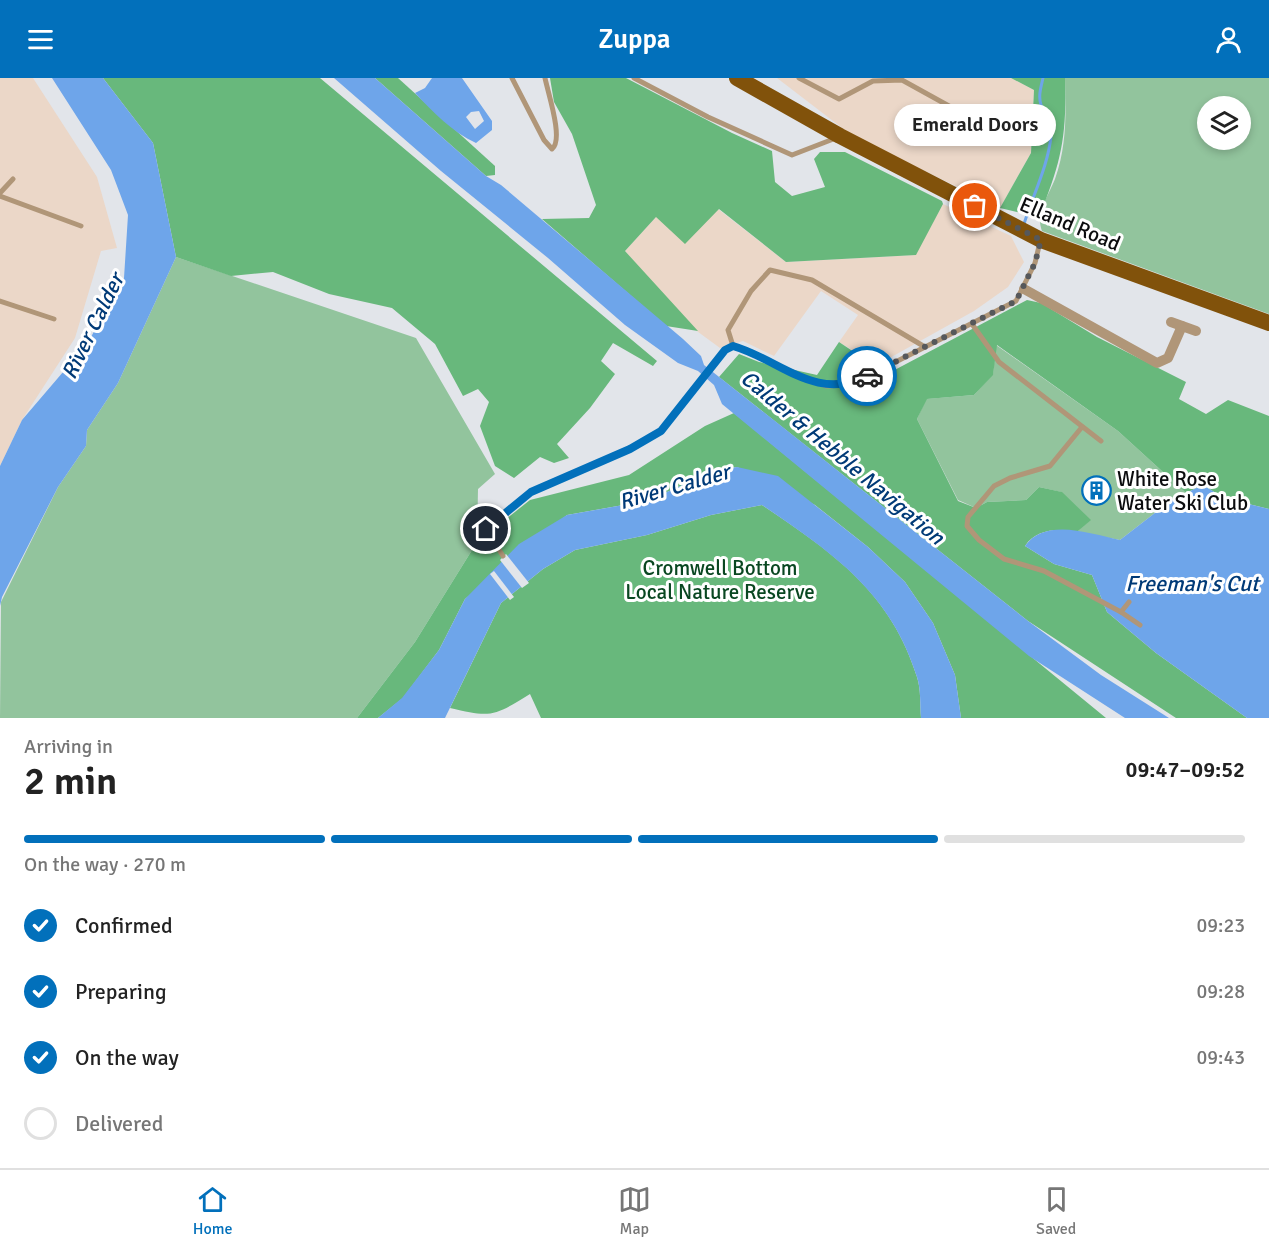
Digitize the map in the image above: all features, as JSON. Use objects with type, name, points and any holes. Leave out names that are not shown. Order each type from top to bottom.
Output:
[{"type":"main road","name":"Elland Road","points":[[737,78],[840,136],[1041,240],[1269,323]]},
{"type":"street","points":[[1024,289],[1076,320],[1158,363],[1168,358],[1182,326]]},
{"type":"street","points":[[1171,322],[1196,331]]},
{"type":"lane","points":[[512,78],[543,140],[552,149],[557,142],[557,132],[544,78]]},
{"type":"lane","points":[[634,78],[708,117],[792,155],[840,136]]},
{"type":"lane","points":[[799,78],[839,99],[873,81],[902,80],[1016,143]]},
{"type":"lane","points":[[13,179],[0,194],[81,225]]},
{"type":"lane","points":[[926,347],[812,280],[770,270],[738,310],[728,330],[733,346],[826,386],[850,385],[926,347],[972,324],[1016,301],[1024,289],[1041,240]]},
{"type":"lane","points":[[0,301],[54,319]]},
{"type":"lane","points":[[972,324],[999,362],[1101,441]]},
{"type":"lane","points":[[503,556],[486,529],[531,492],[630,449],[661,431],[718,358],[725,350],[733,346]]},
{"type":"lane","points":[[1082,427],[1050,466],[1010,478],[994,486],[968,517],[967,526],[978,540],[1004,559],[1044,571],[1121,612],[1140,625]]},
{"type":"lane","points":[[1121,612],[1129,602]]},
{"type":"shaded area","points":[[0,78],[33,78],[97,177],[117,248],[101,251],[75,338],[22,420],[0,466]]},
{"type":"shaded area","points":[[777,78],[1011,78],[1034,90],[1031,153],[1000,208],[850,134]]},
{"type":"shaded area","points":[[943,204],[1011,236],[1024,262],[1008,287],[974,311],[877,365],[839,342],[858,315],[821,291],[774,356],[743,341],[720,348],[690,326],[625,251],[656,217],[718,209],[786,262],[915,255]]},
{"type":"green space","points":[[103,78],[320,78],[657,361],[653,366],[613,343],[601,361],[615,374],[590,408],[557,444],[569,458],[554,463],[540,457],[514,478],[495,466],[480,426],[489,402],[478,389],[463,396],[435,344],[392,308],[329,294],[273,272],[231,276],[176,257],[153,143]]},
{"type":"green space","points":[[375,78],[398,78],[495,166],[495,175],[486,176]]},
{"type":"green space","points":[[550,78],[626,78],[772,151],[775,182],[792,196],[825,187],[814,159],[820,152],[845,152],[942,201],[943,204],[916,255],[786,262],[719,209],[685,244],[656,217],[625,251],[698,331],[666,326],[542,219],[589,218],[596,205],[572,134],[554,102]]},
{"type":"green space","points":[[1011,78],[1065,78],[1065,117],[1061,149],[1053,181],[1039,217],[1000,208],[1031,153],[1034,90]]},
{"type":"green space","points":[[1065,78],[1269,78],[1269,314],[1042,231],[1041,211],[1059,167],[1065,129]]},
{"type":"green space","points":[[176,257],[416,338],[495,474],[478,489],[477,542],[415,642],[357,718],[0,718],[1,602],[58,487],[86,446],[87,430],[118,383]]},
{"type":"green space","points":[[1027,300],[1041,303],[1097,337],[1186,382],[1179,399],[1206,414],[1228,400],[1269,416],[1269,509],[1224,498],[1203,485],[1186,493],[1118,431],[997,345],[993,375],[974,395],[927,399],[917,419],[958,501],[976,508],[987,502],[1026,500],[1039,487],[1062,492],[1091,520],[1077,532],[1055,530],[1041,533],[1025,546],[1054,564],[1092,575],[1107,612],[1156,653],[1247,718],[1176,718],[1028,621],[719,377],[739,354],[759,362],[817,375],[839,342],[887,374]]},
{"type":"green space","points":[[996,345],[1118,431],[1186,493],[1173,499],[1120,540],[1077,532],[1090,520],[1061,492],[1039,487],[1026,500],[987,502],[976,508],[958,500],[917,419],[926,399],[974,395],[993,374]]},
{"type":"green space","points":[[734,413],[1106,718],[961,718],[955,675],[933,623],[905,582],[868,547],[815,505],[737,467],[714,471],[667,492],[629,504],[567,515],[465,599],[439,650],[403,698],[378,718],[357,718],[415,642],[477,542],[530,500],[629,475],[705,426]]},
{"type":"green space","name":"Cromwell Bottom Local Nature Reserve","points":[[762,505],[835,558],[875,598],[892,621],[906,647],[918,682],[921,718],[541,718],[530,694],[492,713],[475,713],[450,708],[501,603],[543,569],[575,550],[647,535],[711,515]]},
{"type":"water","points":[[52,78],[103,78],[153,143],[176,257],[118,383],[87,430],[86,446],[58,487],[2,597],[0,606],[0,466],[22,420],[87,344],[124,278],[128,215],[111,170]]},
{"type":"water","points":[[334,78],[375,78],[486,176],[501,185],[683,339],[701,356],[704,365],[1028,621],[1101,675],[1169,718],[1125,718],[1029,656],[722,404],[714,385],[698,371],[678,363],[625,325]]},
{"type":"water","points":[[432,78],[462,78],[492,121],[492,130],[476,143],[459,133],[443,121],[415,93],[425,88]],"holes":[[[479,111],[484,121],[475,129],[466,117],[471,112]]]},
{"type":"water","points":[[737,467],[778,476],[868,547],[905,582],[933,623],[955,675],[961,718],[921,718],[918,682],[906,647],[892,621],[875,598],[835,558],[762,505],[711,515],[647,535],[575,550],[543,569],[501,603],[445,718],[378,718],[402,698],[439,650],[465,599],[519,544],[567,515],[629,504],[667,492],[714,471]]},
{"type":"water","name":"Freeman's Cut","points":[[1203,485],[1224,498],[1269,509],[1269,718],[1247,718],[1156,653],[1107,612],[1092,575],[1054,564],[1025,546],[1034,537],[1056,530],[1082,532],[1120,540],[1173,499]]},
{"type":"pier","points":[[506,554],[529,583],[522,588],[500,560]]},
{"type":"pier","points":[[494,571],[514,597],[510,600],[490,574]]},
{"type":"waterway","points":[[1024,224],[1044,169],[1051,136],[1040,102],[1043,78]]},
{"type":"way so far","points":[[867,376],[1018,299],[1035,263],[1041,240],[975,206]]},
{"type":"place","name":"Emerald Doors","points":[[975,206]]},
{"type":"place","name":"White Rose Water Ski Club","points":[[1096,491]]},
{"type":"route","points":[[486,529],[531,492],[630,449],[661,431],[725,350],[733,346],[826,386],[850,385],[867,376]]},
{"type":"water label","name":"River Calder","points":[[92,326]]},
{"type":"water label","name":"Calder & Hebble Navigation","points":[[843,457]]},
{"type":"water label","name":"River Calder","points":[[674,486]]}]
